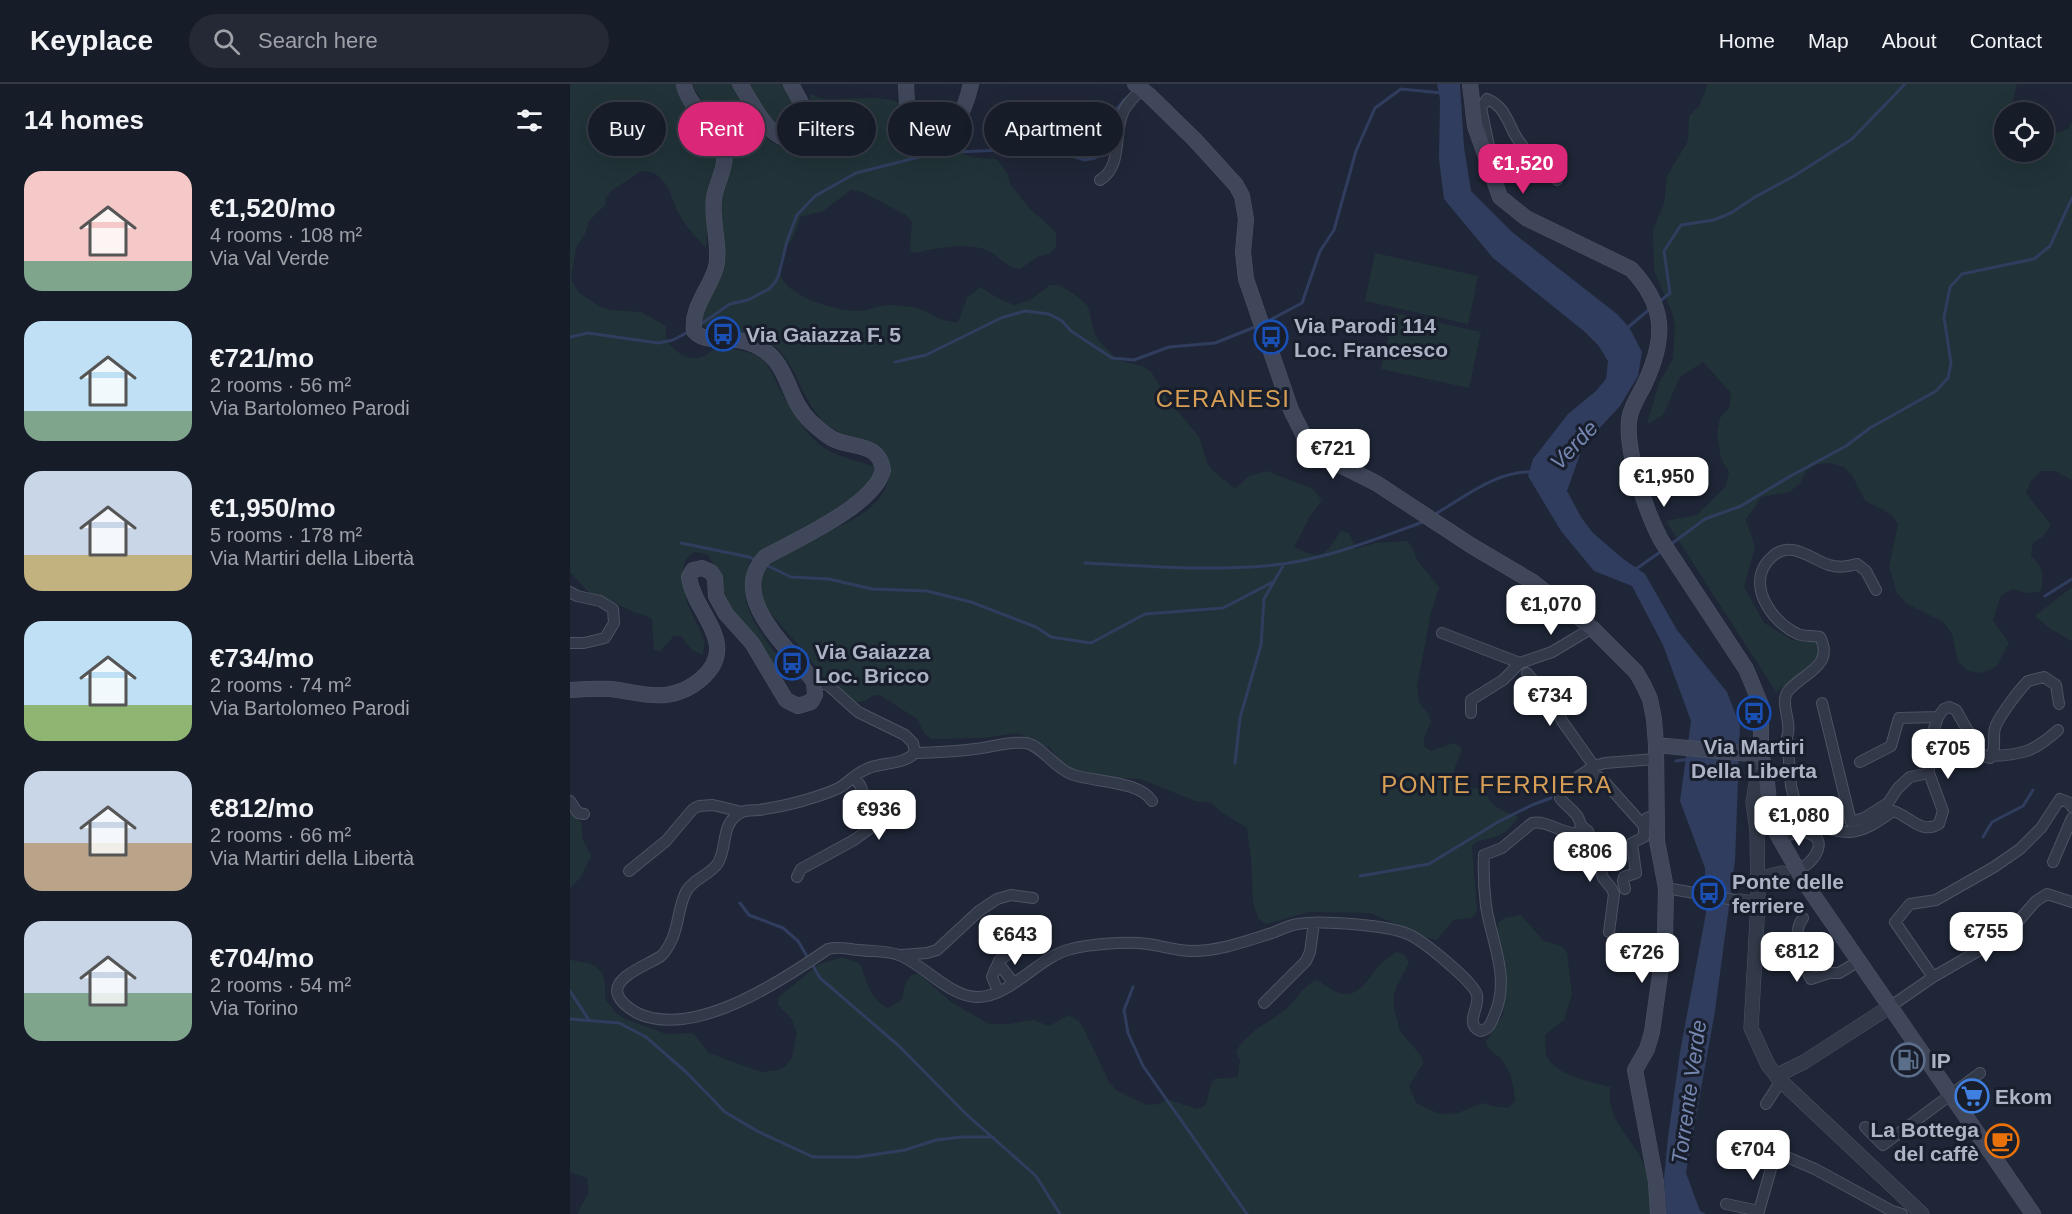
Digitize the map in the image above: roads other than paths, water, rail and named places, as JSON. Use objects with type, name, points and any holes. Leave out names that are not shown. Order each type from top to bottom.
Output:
[{"type":"main road","points":[[570,690],[591,689],[667,695],[676,693],[698,681],[709,672],[716,655],[716,639],[696,601],[689,577],[693,570],[702,568],[711,572],[715,578],[716,596],[726,614],[752,643],[786,700],[798,706],[811,702],[815,695],[814,682],[766,622],[757,606],[753,591],[758,564],[765,557],[847,512],[879,481],[884,470],[879,455],[872,450],[833,439],[805,416],[774,357],[746,341],[703,338],[694,331],[694,316],[716,266],[714,200],[725,166],[724,148],[718,132],[689,96],[684,84]]},
{"type":"main road","points":[[740,84],[769,128],[783,139],[792,140],[805,137],[811,130],[812,123],[790,84]]},
{"type":"main road","points":[[906,84],[907,104],[915,119],[930,125],[945,125],[962,114],[971,84]]},
{"type":"main road","points":[[1470,84],[1475,126],[1500,197],[1526,218],[1605,258],[1624,265],[1641,280],[1655,307],[1660,322],[1660,338],[1656,357],[1629,418],[1629,437],[1641,490],[1651,521],[1661,540],[1746,669],[1755,688],[1761,705],[1762,718],[1756,754],[1766,772],[1769,802],[1778,835],[1805,883],[2033,1214]]},
{"type":"main road","points":[[1138,87],[1218,165],[1236,185],[1242,196],[1246,219],[1243,252],[1246,279],[1291,410],[1307,442],[1330,460],[1376,483],[1472,546],[1533,582],[1592,628],[1633,669],[1643,684],[1652,710],[1661,750],[1650,821],[1657,841],[1666,888],[1665,939],[1652,1032],[1647,1049],[1635,1070],[1656,1182],[1658,1214]]},
{"type":"main road","points":[[1661,750],[1756,754]]},
{"type":"street","points":[[1100,180],[1110,173],[1115,160],[1122,114],[1138,87]]},
{"type":"street","points":[[1496,184],[1480,108],[1487,99],[1498,104],[1509,120],[1515,135],[1540,168],[1557,180]]},
{"type":"street","points":[[1801,823],[1791,786],[1787,737],[1790,731],[1785,700],[1788,692],[1815,670],[1824,657],[1824,645],[1821,637],[1800,636],[1781,624],[1765,602],[1759,585],[1762,567],[1774,554],[1791,549],[1828,564],[1842,567],[1857,564],[1866,571],[1876,590]]},
{"type":"street","points":[[570,592],[577,596],[600,601],[613,609],[614,623],[605,638],[584,643],[570,643]]},
{"type":"street","points":[[1471,713],[1471,700],[1503,680],[1520,663],[1552,652],[1592,628]]},
{"type":"street","points":[[1442,633],[1520,663]]},
{"type":"street","points":[[1527,673],[1557,710],[1594,766]]},
{"type":"street","points":[[1991,756],[1995,750],[1996,725],[2028,681],[2044,677],[2056,685],[2059,704]]},
{"type":"street","points":[[814,682],[828,686],[858,712],[905,735],[913,743],[915,753]]},
{"type":"street","points":[[570,698],[587,693],[591,689]]},
{"type":"street","points":[[1822,703],[1851,822],[1864,818],[1888,803],[1898,788],[1910,777],[1929,772]]},
{"type":"street","points":[[1778,835],[1785,827],[1801,823],[1820,825],[1834,831],[1853,832],[1876,823],[1893,811],[1905,815],[1921,827],[1932,828],[1939,824],[1943,811],[1929,772],[1928,747],[1938,717],[1944,709],[1949,707],[1956,710],[1980,752],[1990,758],[1991,756],[2017,755],[2042,745],[2058,730]]},
{"type":"street","points":[[1860,762],[1891,746],[1899,718],[1938,717]]},
{"type":"street","points":[[629,871],[666,840],[693,809],[699,806],[713,805],[742,812],[802,801],[838,788],[868,768],[906,759],[915,753],[952,752],[1026,743],[1042,751],[1054,764],[1069,773],[1090,780],[1135,788],[1143,791],[1152,801]]},
{"type":"street","points":[[1609,932],[1614,894],[1603,878],[1588,831],[1582,826],[1578,816],[1562,801],[1559,795],[1560,789],[1594,766],[1661,750]]},
{"type":"street","points":[[1756,754],[1754,802],[1757,831],[1752,896],[1751,1028],[1768,1065],[1779,1078],[1918,1213]]},
{"type":"street","points":[[1570,782],[1574,784],[1592,775],[1597,775],[1650,821],[1644,837],[1632,843],[1636,873],[1624,877],[1625,889]]},
{"type":"street","points":[[797,877],[801,869],[854,840],[876,824],[860,785],[854,778]]},
{"type":"street","points":[[1933,977],[1895,922],[1899,916],[1910,904],[1936,900],[1994,867],[2020,849],[2041,828],[2060,799],[2070,803],[2072,807]]},
{"type":"street","points":[[570,801],[578,813],[584,814]]},
{"type":"street","points":[[742,812],[729,824],[718,863],[693,882],[687,891],[674,934],[663,954],[617,984],[616,989],[621,1000],[639,1014],[672,1020],[693,1018],[764,991],[828,949],[836,947],[863,951],[876,950],[899,955],[966,995],[985,996],[998,991],[1068,949],[1100,945],[1147,944],[1192,951],[1237,945],[1297,924],[1314,923],[1384,928],[1399,930],[1412,936],[1445,960],[1473,986],[1477,994],[1477,1003],[1472,1022],[1473,1026],[1484,1031],[1496,1011],[1502,985],[1485,894],[1484,855],[1502,848],[1532,823],[1544,823],[1573,834],[1580,832],[1582,826]]},
{"type":"street","points":[[2053,862],[2072,818]]},
{"type":"street","points":[[1778,835],[1800,832],[1809,833],[1815,838],[1819,847],[1817,855],[1805,866]]},
{"type":"street","points":[[1666,888],[1698,894],[1752,896],[1782,873]]},
{"type":"street","points":[[1766,1104],[1779,1078],[1933,977],[2006,935],[2036,901],[2048,894],[2072,902]]},
{"type":"street","points":[[899,955],[937,950],[997,899],[1011,895],[1033,898]]},
{"type":"street","points":[[1803,918],[1799,923],[1798,953],[1811,979],[1829,973],[1839,973],[1859,961]]},
{"type":"street","points":[[1264,1003],[1306,961],[1310,952],[1314,923]]},
{"type":"street","points":[[998,991],[992,977],[999,961],[1024,941]]},
{"type":"street","points":[[995,969],[1002,968],[1013,982]]},
{"type":"street","points":[[1865,1127],[1883,1145],[1980,1073]]},
{"type":"street","points":[[1749,1141],[1815,1169],[1892,1211],[1902,1214]]},
{"type":"street","points":[[1726,1204],[1759,1211],[1776,1151]]},
{"type":"water","points":[[1437,84],[1460,84],[1464,147],[1471,191],[1512,232],[1617,314],[1629,327],[1642,352],[1638,376],[1620,406],[1583,446],[1567,491],[1593,533],[1645,574],[1677,630],[1727,692],[1740,726],[1735,861],[1715,1011],[1686,1173],[1700,1211],[1706,1214],[1666,1214],[1664,1178],[1680,1052],[1706,913],[1705,868],[1680,801],[1691,721],[1663,645],[1632,586],[1594,571],[1561,531],[1528,476],[1533,459],[1568,414],[1596,391],[1606,379],[1608,361],[1598,345],[1585,332],[1493,258],[1444,199],[1439,159],[1440,99]]},
{"type":"waterway","points":[[1659,302],[1670,293],[1664,251],[1681,225],[1714,220],[1731,213],[1794,176],[1852,139],[1905,84]]},
{"type":"waterway","points":[[1268,321],[1302,303],[1320,251],[1334,230],[1356,151],[1375,108],[1401,89],[1442,93]]},
{"type":"waterway","points":[[698,326],[730,304],[748,300],[769,289],[779,274],[787,241],[797,215],[815,196],[856,173],[935,153],[1046,148],[1085,160],[1095,158],[1108,140],[1115,111],[1125,99]]},
{"type":"waterway","points":[[1670,545],[1705,519],[1741,506],[1936,391],[1948,378],[1951,363],[1944,317],[1950,287],[1962,274],[2034,259],[2050,246],[2072,198]]},
{"type":"waterway","points":[[1626,329],[1651,308]]},
{"type":"waterway","points":[[895,362],[926,355],[1001,318],[1025,311],[1049,314],[1062,321],[1071,331],[1112,358],[1134,360],[1169,347],[1215,343],[1255,327]]},
{"type":"waterway","points":[[570,337],[588,333],[658,343],[673,340],[690,331]]},
{"type":"waterway","points":[[1437,513],[1483,485],[1507,475],[1533,472]]},
{"type":"waterway","points":[[1085,563],[1197,568],[1284,564],[1345,550],[1423,522]]},
{"type":"waterway","points":[[681,543],[749,557],[758,561]]},
{"type":"waterway","points":[[1636,569],[1663,550]]},
{"type":"waterway","points":[[1235,763],[1240,718],[1261,645],[1264,599],[1284,564]]},
{"type":"waterway","points":[[766,565],[791,577],[829,579],[872,589],[927,591],[971,602],[1036,627],[1051,637],[1091,643],[1145,614],[1223,608],[1273,582]]},
{"type":"waterway","points":[[2045,596],[2072,579]]},
{"type":"waterway","points":[[1676,761],[1690,759]]},
{"type":"waterway","points":[[1983,837],[1992,822],[2023,806],[2033,790]]},
{"type":"waterway","points":[[1360,876],[1429,864],[1498,822],[1551,798]]},
{"type":"waterway","points":[[1729,883],[1750,877]]},
{"type":"waterway","points":[[740,903],[749,915],[783,928],[798,941],[808,958]]},
{"type":"waterway","points":[[812,964],[820,978],[899,1046],[966,1114],[1036,1176],[1060,1214]]},
{"type":"waterway","points":[[1133,987],[1124,1010],[1128,1033],[1143,1066],[1247,1214]]},
{"type":"waterway","points":[[570,991],[589,1020]]},
{"type":"waterway","points":[[570,1019],[619,1023],[646,1037],[686,1072],[725,1112],[757,1131],[813,1157],[858,1157],[905,1150],[936,1140],[993,1137]]},
{"type":"place","name":"Via Gaiazza F. 5","points":[[723,334]]},
{"type":"place","name":"Via Parodi 114 Loc. Francesco","points":[[1271,337]]},
{"type":"place","name":"Via Gaiazza Loc. Bricco","points":[[792,663]]},
{"type":"place","name":"Via Martiri Della Liberta","points":[[1754,713]]},
{"type":"place","name":"Ponte delle ferriere","points":[[1709,893]]},
{"type":"place","name":"IP","points":[[1908,1060]]},
{"type":"place","name":"Ekom","points":[[1972,1096]]},
{"type":"place","name":"La Bottega del caffè","points":[[2002,1141]]},
{"type":"district","name":"CERANESI","points":[[1223,398]]},
{"type":"district","name":"PONTE FERRIERA","points":[[1497,784]]},
{"type":"water label","name":"Verde","points":[[1574,445]]},
{"type":"water label","name":"Torrente Verde","points":[[1689,1092]]}]
